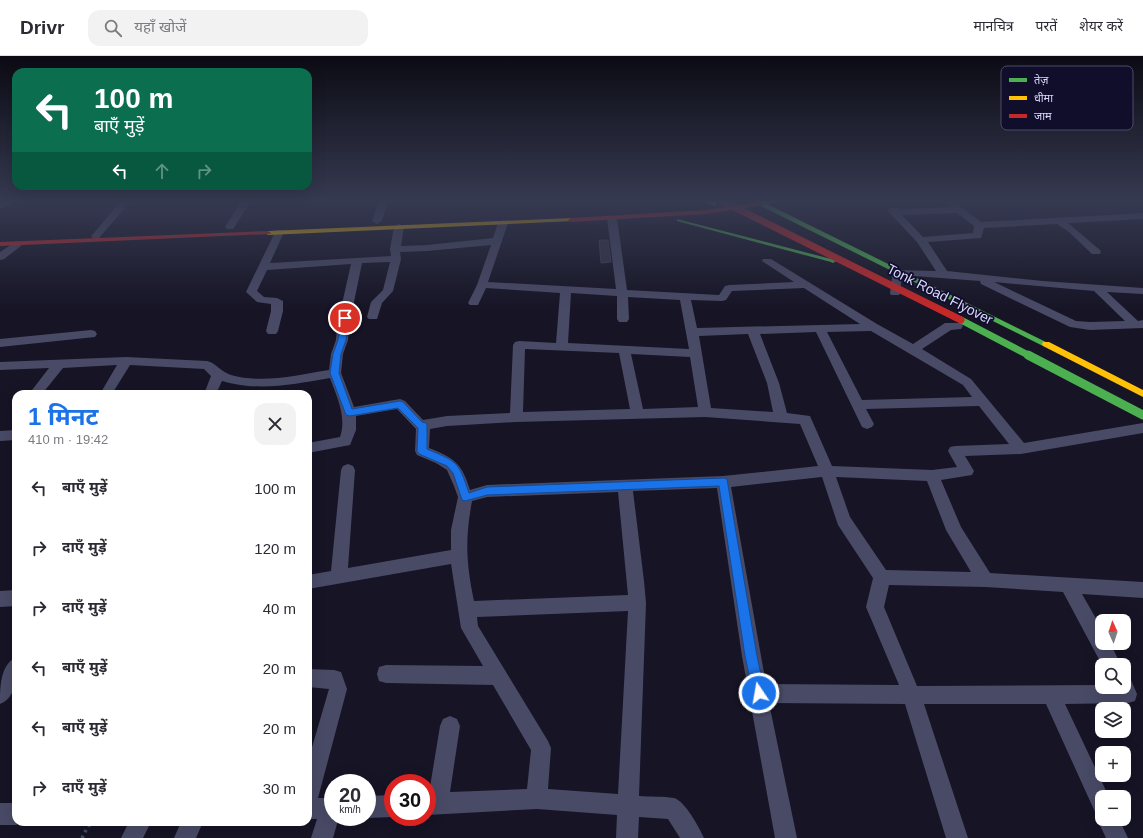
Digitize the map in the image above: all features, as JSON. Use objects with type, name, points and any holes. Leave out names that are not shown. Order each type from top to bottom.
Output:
[{"type":"main road","points":[[0,240],[60,237]]},
{"type":"main road","points":[[0,244],[159,237]]},
{"type":"main road","points":[[746,237],[833,261]]},
{"type":"main road","points":[[784,237],[895,293],[1143,425]]},
{"type":"main road","name":"Tonk Road Flyover","points":[[790,237],[928,303],[1143,415]]},
{"type":"main road","name":"Tonk Road Flyover","points":[[813,237],[936,297],[1143,404]]},
{"type":"main road","points":[[828,237],[896,272],[1028,335],[1143,394]]},
{"type":"street","points":[[272,331],[277,311],[276,301],[261,300],[251,292],[276,237]]},
{"type":"street","points":[[373,317],[377,302],[388,291],[396,254],[398,237]]},
{"type":"street","points":[[474,303],[482,285],[498,237]]},
{"type":"street","points":[[615,237],[624,319]]},
{"type":"street","points":[[919,237],[943,274]]},
{"type":"street","points":[[921,240],[957,237]]},
{"type":"street","points":[[1080,237],[1096,252]]},
{"type":"street","points":[[262,267],[357,260],[427,248],[497,241]]},
{"type":"street","points":[[0,257],[17,244]]},
{"type":"street","points":[[312,447],[345,441],[349,430],[350,412],[334,373],[337,354],[342,340],[343,326],[357,260]]},
{"type":"street","points":[[767,261],[873,328],[913,349],[967,382],[1021,449]]},
{"type":"street","points":[[895,293],[896,272],[943,274],[1043,284],[1143,291]]},
{"type":"street","points":[[976,277],[1074,324],[1090,326],[1139,324]]},
{"type":"street","points":[[482,285],[722,298],[729,288],[806,286]]},
{"type":"street","points":[[1097,288],[1139,324]]},
{"type":"street","points":[[562,346],[566,290]]},
{"type":"street","points":[[685,297],[696,353],[705,412]]},
{"type":"street","points":[[913,349],[949,326],[957,326]]},
{"type":"street","points":[[692,332],[873,328]]},
{"type":"street","points":[[820,329],[867,424]]},
{"type":"street","points":[[753,331],[773,383],[781,417]]},
{"type":"street","points":[[0,343],[91,334]]},
{"type":"street","points":[[516,417],[520,345],[696,353]]},
{"type":"street","points":[[624,349],[636,413]]},
{"type":"street","points":[[0,366],[126,361],[207,365],[218,375],[231,380],[265,382],[334,373]]},
{"type":"street","points":[[108,390],[126,361]]},
{"type":"street","points":[[38,390],[60,363]]},
{"type":"street","points":[[212,390],[218,375]]},
{"type":"street","points":[[858,405],[982,401]]},
{"type":"street","points":[[350,412],[400,404],[420,425],[447,421],[516,417],[636,413],[705,412],[805,419],[827,471],[843,520],[882,577],[875,607],[912,695],[957,838]]},
{"type":"street","points":[[423,425],[422,451],[450,463],[457,471],[465,497],[459,530],[458,568],[470,628],[541,748],[537,799]]},
{"type":"street","points":[[465,497],[487,491],[724,482],[827,471],[932,476],[967,471],[955,451],[1021,449],[1143,428]]},
{"type":"street","points":[[0,436],[12,435]]},
{"type":"street","points":[[340,576],[348,470]]},
{"type":"street","points":[[932,476],[954,530],[985,580]]},
{"type":"street","points":[[724,482],[751,656],[786,838]]},
{"type":"street","points":[[625,486],[636,581],[637,603],[627,838]]},
{"type":"street","points":[[312,581],[459,556]]},
{"type":"street","points":[[882,577],[985,580],[1143,590]]},
{"type":"street","points":[[1068,585],[1108,658]]},
{"type":"street","points":[[0,599],[12,598]]},
{"type":"street","points":[[466,609],[637,603]]},
{"type":"street","points":[[0,695],[12,673]]},
{"type":"street","points":[[386,674],[498,676]]},
{"type":"street","points":[[312,678],[334,678],[337,681],[338,689],[312,783]]},
{"type":"street","points":[[759,693],[912,695],[1095,694]]},
{"type":"street","points":[[1051,694],[1095,791]]},
{"type":"street","points":[[436,787],[450,726]]},
{"type":"street","points":[[436,804],[537,799],[674,809],[693,838]]},
{"type":"street","points":[[312,808],[324,809]]},
{"type":"street","points":[[0,814],[12,814]]},
{"type":"street","points":[[132,838],[138,826]]},
{"type":"street","points":[[185,838],[190,826]]},
{"type":"street","points":[[322,838],[326,826]]},
{"type":"street","points":[[1111,826],[1117,838]]},
{"type":"path","points":[[82,838],[88,826]]},
{"type":"building","points":[[599,240],[608,240],[611,262],[601,263]]},
{"type":"traffic: fast","points":[[745,237],[833,261]]},
{"type":"traffic: fast","points":[[830,237],[1046,344]]},
{"type":"traffic: fast","points":[[961,320],[1143,415]]},
{"type":"traffic: slow","points":[[1046,344],[1143,394]]},
{"type":"traffic: jam","points":[[0,244],[159,237]]},
{"type":"traffic: jam","points":[[795,237],[961,320]]},
{"type":"route","points":[[345,318],[342,340],[337,354],[334,373],[346,406],[350,412],[400,404],[420,425],[423,425],[422,451],[450,463],[457,471],[465,497],[487,491],[724,482],[751,656],[759,693]]}]
